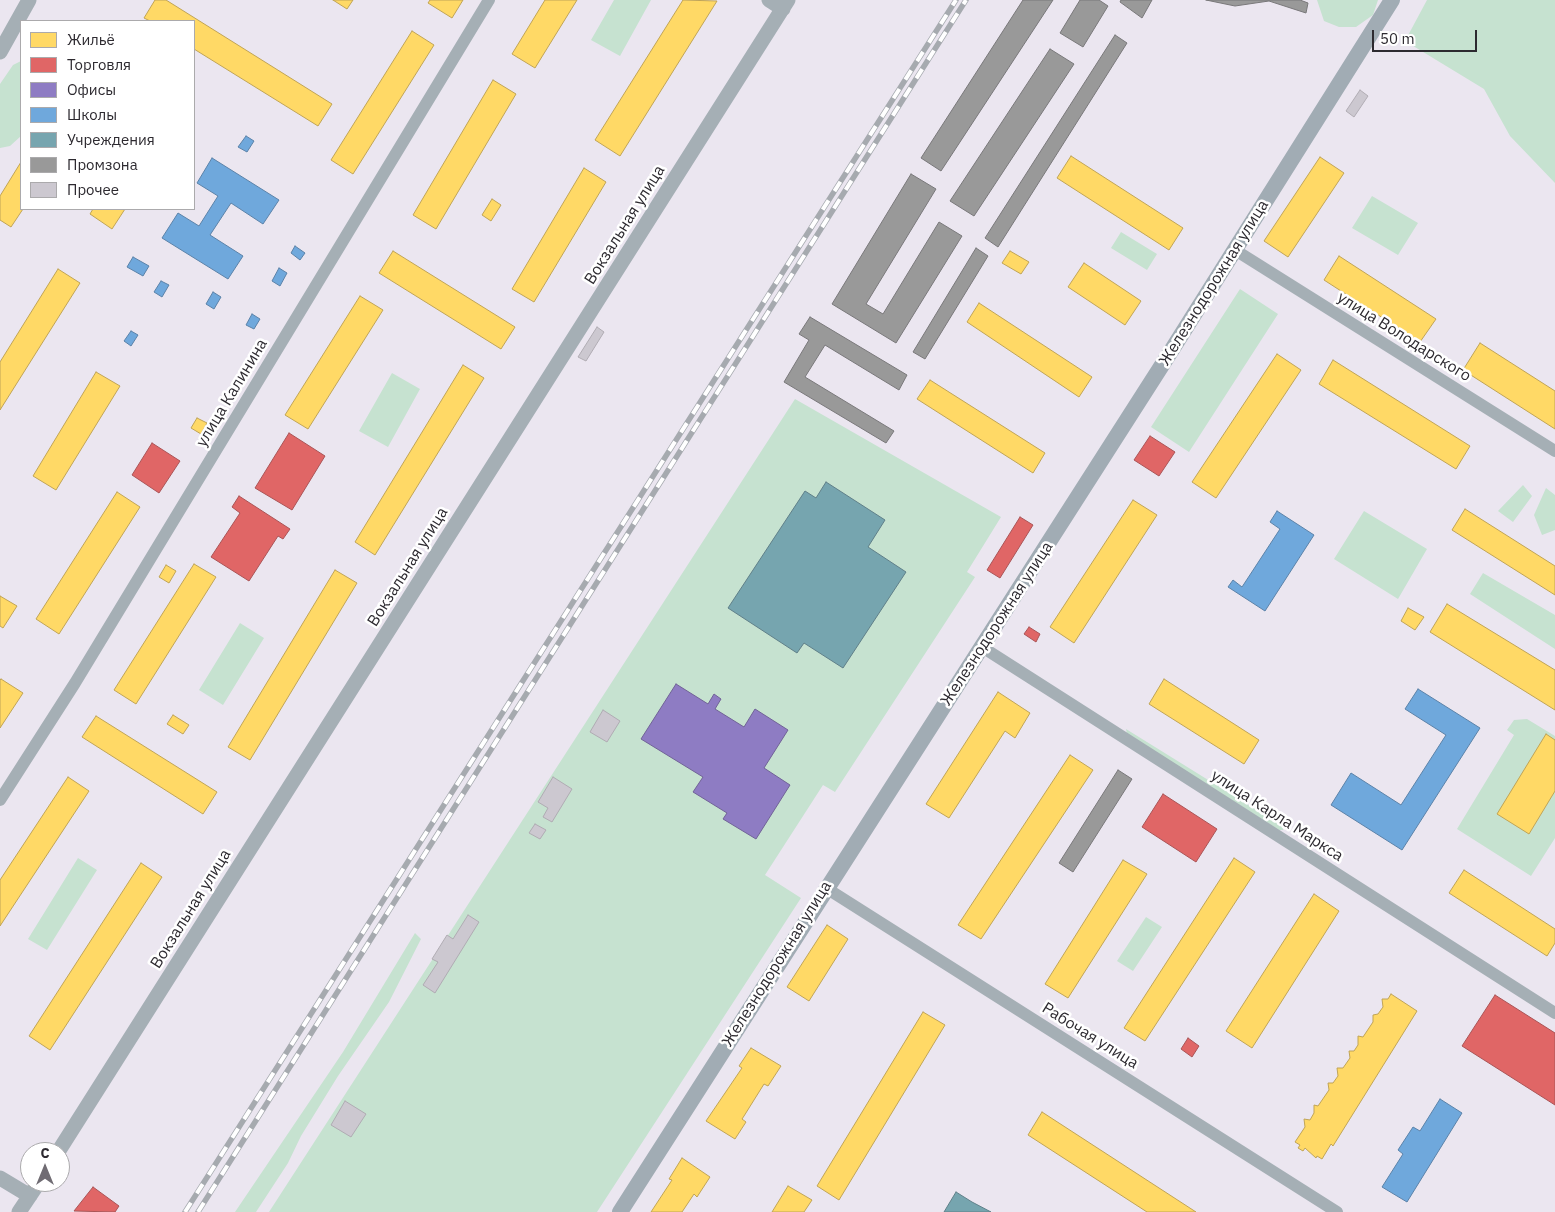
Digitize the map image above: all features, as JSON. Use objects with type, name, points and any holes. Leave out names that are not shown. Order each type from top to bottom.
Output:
[{"type":"main road","name":"Железнодорожная улица","points":[[620,1212],[1236,250],[1392,0]]},
{"type":"street","points":[[0,52],[29,0]]},
{"type":"street","name":"улица Калинина","points":[[0,800],[78,678],[489,0]]},
{"type":"street","points":[[769,0],[785,4]]},
{"type":"street","name":"Вокзальная улица","points":[[64,1142],[785,4]]},
{"type":"street","name":"улица Володарского","points":[[1236,250],[1555,451]]},
{"type":"street","name":"улица Карла Маркса","points":[[982,647],[1555,1013]]},
{"type":"street","name":"Рабочая улица","points":[[826,888],[1337,1212]]},
{"type":"street","points":[[0,1178],[30,1196]]},
{"type":"street","points":[[19,1212],[33,1192]]},
{"type":"green space","points":[[614,0],[651,0],[620,56],[591,40]]},
{"type":"green space","points":[[1317,0],[1378,0],[1373,15],[1356,27],[1339,27],[1324,21]]},
{"type":"green space","points":[[1427,0],[1555,0],[1555,183],[1510,136],[1484,89],[1405,41]]},
{"type":"green space","points":[[20,62],[20,137],[10,146],[0,148],[0,84],[13,65]]},
{"type":"green space","points":[[1372,196],[1418,223],[1398,255],[1352,228]]},
{"type":"green space","points":[[1121,232],[1157,254],[1147,270],[1111,248]]},
{"type":"green space","points":[[1240,289],[1278,314],[1189,452],[1151,427]]},
{"type":"green space","points":[[392,373],[420,389],[388,447],[359,431]]},
{"type":"green space","points":[[795,399],[1001,517],[967,572],[975,577],[835,792],[823,785],[765,875],[801,898],[597,1212],[269,1212]]},
{"type":"green space","points":[[1523,485],[1532,496],[1513,522],[1498,511]]},
{"type":"green space","points":[[1546,488],[1555,495],[1555,530],[1542,535],[1534,515]]},
{"type":"green space","points":[[1364,511],[1427,549],[1398,599],[1334,559]]},
{"type":"green space","points":[[1483,573],[1555,615],[1555,649],[1470,594]]},
{"type":"green space","points":[[240,623],[264,638],[223,705],[199,690]]},
{"type":"green space","points":[[1527,719],[1555,736],[1555,838],[1531,876],[1457,829],[1514,735],[1507,730],[1514,720]]},
{"type":"green space","points":[[1126,729],[1284,827],[1283,830],[1279,830],[1127,734]]},
{"type":"green space","points":[[78,858],[97,870],[47,950],[28,939]]},
{"type":"green space","points":[[1146,917],[1162,927],[1133,971],[1117,961]]},
{"type":"green space","points":[[415,933],[421,939],[389,1002],[338,1076],[301,1136],[288,1163],[256,1212],[235,1212],[343,1052]]},
{"type":"building: Жильё","points":[[155,0],[166,0],[332,104],[318,126],[195,50],[195,20],[148,20],[144,18]]},
{"type":"building: Жильё","points":[[333,0],[353,0],[347,9]]},
{"type":"building: Жильё","points":[[430,0],[463,0],[452,18],[428,3]]},
{"type":"building: Жильё","points":[[545,0],[577,0],[535,68],[512,54]]},
{"type":"building: Жильё","points":[[683,0],[717,1],[620,156],[595,140]]},
{"type":"building: Жильё","points":[[412,31],[434,45],[353,174],[331,160]]},
{"type":"building: Жильё","points":[[493,80],[516,94],[436,229],[413,215]]},
{"type":"building: Жильё","points":[[1071,156],[1183,228],[1169,250],[1057,178]]},
{"type":"building: Жильё","points":[[1320,157],[1344,173],[1288,257],[1264,241]]},
{"type":"building: Жильё","points":[[20,164],[20,210],[22,210],[11,227],[0,220],[0,196]]},
{"type":"building: Жильё","points":[[584,168],[606,182],[534,302],[512,289]]},
{"type":"building: Жильё","points":[[492,199],[501,205],[491,221],[482,215]]},
{"type":"building: Жильё","points":[[92,210],[124,210],[112,229],[90,214]]},
{"type":"building: Жильё","points":[[393,251],[515,327],[501,349],[379,273]]},
{"type":"building: Жильё","points":[[1010,251],[1029,262],[1021,274],[1002,263]]},
{"type":"building: Жильё","points":[[1339,256],[1436,319],[1420,342],[1324,280]]},
{"type":"building: Жильё","points":[[1084,263],[1141,301],[1125,325],[1068,287]]},
{"type":"building: Жильё","points":[[58,269],[80,283],[0,410],[0,362]]},
{"type":"building: Жильё","points":[[360,296],[383,310],[308,429],[285,415]]},
{"type":"building: Жильё","points":[[979,303],[1092,377],[1079,397],[967,322]]},
{"type":"building: Жильё","points":[[1480,343],[1555,391],[1555,429],[1463,370]]},
{"type":"building: Жильё","points":[[1277,354],[1301,370],[1216,498],[1192,482]]},
{"type":"building: Жильё","points":[[1333,360],[1470,446],[1456,469],[1319,384]]},
{"type":"building: Жильё","points":[[463,365],[484,378],[375,555],[355,542]]},
{"type":"building: Жильё","points":[[96,372],[120,386],[56,490],[33,476]]},
{"type":"building: Жильё","points":[[930,380],[1045,453],[1033,473],[917,399]]},
{"type":"building: Жильё","points":[[197,418],[207,423],[201,434],[191,428]]},
{"type":"building: Жильё","points":[[117,492],[140,507],[59,634],[36,619]]},
{"type":"building: Жильё","points":[[1133,500],[1157,515],[1074,643],[1050,627]]},
{"type":"building: Жильё","points":[[1465,509],[1555,566],[1555,595],[1452,530]]},
{"type":"building: Жильё","points":[[194,564],[216,577],[136,704],[114,690]]},
{"type":"building: Жильё","points":[[166,565],[176,571],[169,583],[159,577]]},
{"type":"building: Жильё","points":[[335,570],[357,583],[250,760],[228,747]]},
{"type":"building: Жильё","points":[[0,596],[17,606],[3,628],[0,626]]},
{"type":"building: Жильё","points":[[1447,604],[1555,670],[1555,710],[1430,632]]},
{"type":"building: Жильё","points":[[1408,608],[1424,617],[1415,630],[1401,621]]},
{"type":"building: Жильё","points":[[1164,679],[1259,740],[1244,764],[1149,704]]},
{"type":"building: Жильё","points":[[0,680],[23,693],[0,728]]},
{"type":"building: Жильё","points":[[998,692],[1030,713],[1015,738],[1005,731],[949,818],[926,804]]},
{"type":"building: Жильё","points":[[173,715],[189,725],[183,734],[167,724]]},
{"type":"building: Жильё","points":[[96,716],[217,792],[203,814],[82,737]]},
{"type":"building: Жильё","points":[[1546,734],[1555,740],[1555,791],[1529,834],[1497,814]]},
{"type":"building: Жильё","points":[[1070,755],[1093,770],[981,939],[958,925]]},
{"type":"building: Жильё","points":[[68,777],[89,791],[0,926],[0,880]]},
{"type":"building: Жильё","points":[[1234,858],[1255,872],[1145,1041],[1124,1028]]},
{"type":"building: Жильё","points":[[1123,860],[1147,874],[1068,998],[1045,984]]},
{"type":"building: Жильё","points":[[141,863],[162,877],[50,1050],[29,1036]]},
{"type":"building: Жильё","points":[[1464,870],[1555,929],[1555,943],[1547,956],[1449,893]]},
{"type":"building: Жильё","points":[[1314,894],[1339,911],[1252,1048],[1226,1031]]},
{"type":"building: Жильё","points":[[827,925],[848,939],[809,1001],[787,987]]},
{"type":"building: Жильё","points":[[1391,994],[1417,1011],[1333,1146],[1331,1144],[1322,1159],[1317,1156],[1316,1158],[1305,1148],[1303,1151],[1298,1148],[1300,1145],[1295,1142],[1305,1127],[1304,1119],[1310,1120],[1314,1113],[1314,1105],[1318,1106],[1329,1090],[1328,1083],[1333,1083],[1338,1076],[1337,1068],[1343,1068],[1350,1058],[1349,1051],[1354,1051],[1358,1045],[1358,1036],[1363,1037],[1373,1022],[1373,1015],[1378,1014],[1383,1007],[1382,999],[1388,999]]},
{"type":"building: Жильё","points":[[923,1012],[945,1025],[839,1200],[817,1186]]},
{"type":"building: Жильё","points":[[751,1048],[781,1066],[768,1086],[764,1084],[742,1119],[746,1122],[735,1139],[706,1121],[742,1068],[739,1066]]},
{"type":"building: Жильё","points":[[1042,1112],[1196,1212],[1147,1212],[1028,1135]]},
{"type":"building: Жильё","points":[[682,1158],[710,1177],[697,1197],[694,1194],[682,1212],[651,1212],[672,1180],[669,1179]]},
{"type":"building: Жильё","points":[[788,1186],[812,1200],[804,1212],[772,1212]]},
{"type":"building: Торговля","points":[[289,433],[325,456],[292,510],[255,488]]},
{"type":"building: Торговля","points":[[1150,436],[1175,452],[1159,476],[1134,460]]},
{"type":"building: Торговля","points":[[152,443],[180,461],[159,493],[132,475]]},
{"type":"building: Торговля","points":[[239,496],[290,529],[283,539],[278,536],[249,581],[211,557],[240,513],[232,507]]},
{"type":"building: Торговля","points":[[1020,517],[1033,525],[1000,578],[987,570]]},
{"type":"building: Торговля","points":[[1029,627],[1040,634],[1036,642],[1024,634]]},
{"type":"building: Торговля","points":[[1163,794],[1217,829],[1196,862],[1142,827]]},
{"type":"building: Торговля","points":[[1495,995],[1555,1033],[1555,1105],[1462,1046]]},
{"type":"building: Торговля","points":[[1188,1038],[1199,1046],[1192,1057],[1181,1049]]},
{"type":"building: Торговля","points":[[93,1187],[119,1206],[115,1212],[74,1211]]},
{"type":"building: Офисы","points":[[676,684],[708,704],[714,694],[721,699],[715,709],[744,727],[755,709],[788,730],[764,768],[790,785],[756,839],[723,819],[727,813],[693,792],[703,777],[641,739]]},
{"type":"building: Школы","points":[[246,136],[254,141],[247,152],[238,147]]},
{"type":"building: Школы","points":[[212,158],[279,200],[263,224],[231,203],[210,235],[243,256],[228,279],[162,238],[178,213],[199,226],[218,196],[197,183]]},
{"type":"building: Школы","points":[[295,246],[305,253],[300,260],[291,253]]},
{"type":"building: Школы","points":[[133,257],[149,266],[143,276],[127,267]]},
{"type":"building: Школы","points":[[279,268],[287,273],[280,286],[272,281]]},
{"type":"building: Школы","points":[[161,281],[169,285],[162,297],[154,292]]},
{"type":"building: Школы","points":[[213,292],[221,297],[214,309],[206,304]]},
{"type":"building: Школы","points":[[252,314],[260,319],[254,329],[246,325]]},
{"type":"building: Школы","points":[[131,331],[138,335],[131,346],[124,341]]},
{"type":"building: Школы","points":[[1277,511],[1314,535],[1265,611],[1228,587],[1233,580],[1242,587],[1280,529],[1270,522]]},
{"type":"building: Школы","points":[[1418,689],[1480,728],[1402,850],[1331,805],[1351,773],[1401,805],[1446,735],[1405,709]]},
{"type":"building: Школы","points":[[1440,1099],[1462,1113],[1407,1202],[1382,1187],[1403,1154],[1398,1150],[1413,1127],[1420,1131]]},
{"type":"building: Учреждения","points":[[826,482],[885,520],[868,547],[906,572],[843,668],[804,643],[797,653],[728,608],[805,491],[816,498]]},
{"type":"building: Учреждения","points":[[956,1192],[972,1202],[991,1212],[944,1212]]},
{"type":"building: Промзона","points":[[1023,0],[1053,0],[941,171],[921,158]]},
{"type":"building: Промзона","points":[[1080,0],[1099,0],[1108,6],[1083,47],[1060,33]]},
{"type":"building: Промзона","points":[[1121,0],[1152,0],[1142,18],[1120,2]]},
{"type":"building: Промзона","points":[[1206,0],[1300,0],[1308,3],[1306,13],[1269,1],[1235,6]]},
{"type":"building: Промзона","points":[[1115,35],[1127,43],[998,247],[985,238]]},
{"type":"building: Промзона","points":[[1050,49],[1074,64],[974,216],[950,201]]},
{"type":"building: Промзона","points":[[911,174],[936,189],[866,304],[883,314],[939,222],[962,236],[896,343],[832,304]]},
{"type":"building: Промзона","points":[[976,248],[988,256],[925,359],[913,352]]},
{"type":"building: Промзона","points":[[810,317],[907,375],[899,390],[825,345],[805,377],[894,431],[886,443],[784,382],[809,340],[799,334]]},
{"type":"building: Промзона","points":[[1118,770],[1132,779],[1073,872],[1059,863]]},
{"type":"building: Прочее","points":[[1360,90],[1368,96],[1354,117],[1346,111]]},
{"type":"building: Прочее","points":[[597,327],[604,332],[586,361],[578,357]]},
{"type":"building: Прочее","points":[[603,710],[620,721],[607,742],[590,732]]},
{"type":"building: Прочее","points":[[553,777],[572,789],[552,822],[543,817],[548,808],[538,802]]},
{"type":"building: Прочее","points":[[535,824],[546,830],[540,839],[529,833]]},
{"type":"building: Прочее","points":[[468,915],[479,922],[435,993],[423,985],[438,962],[432,959],[447,935],[453,939]]},
{"type":"building: Прочее","points":[[345,1101],[366,1114],[351,1137],[331,1125]]},
{"type":"railway","points":[[185,1212],[956,0]]},
{"type":"railway","points":[[198,1212],[966,0]]}]
